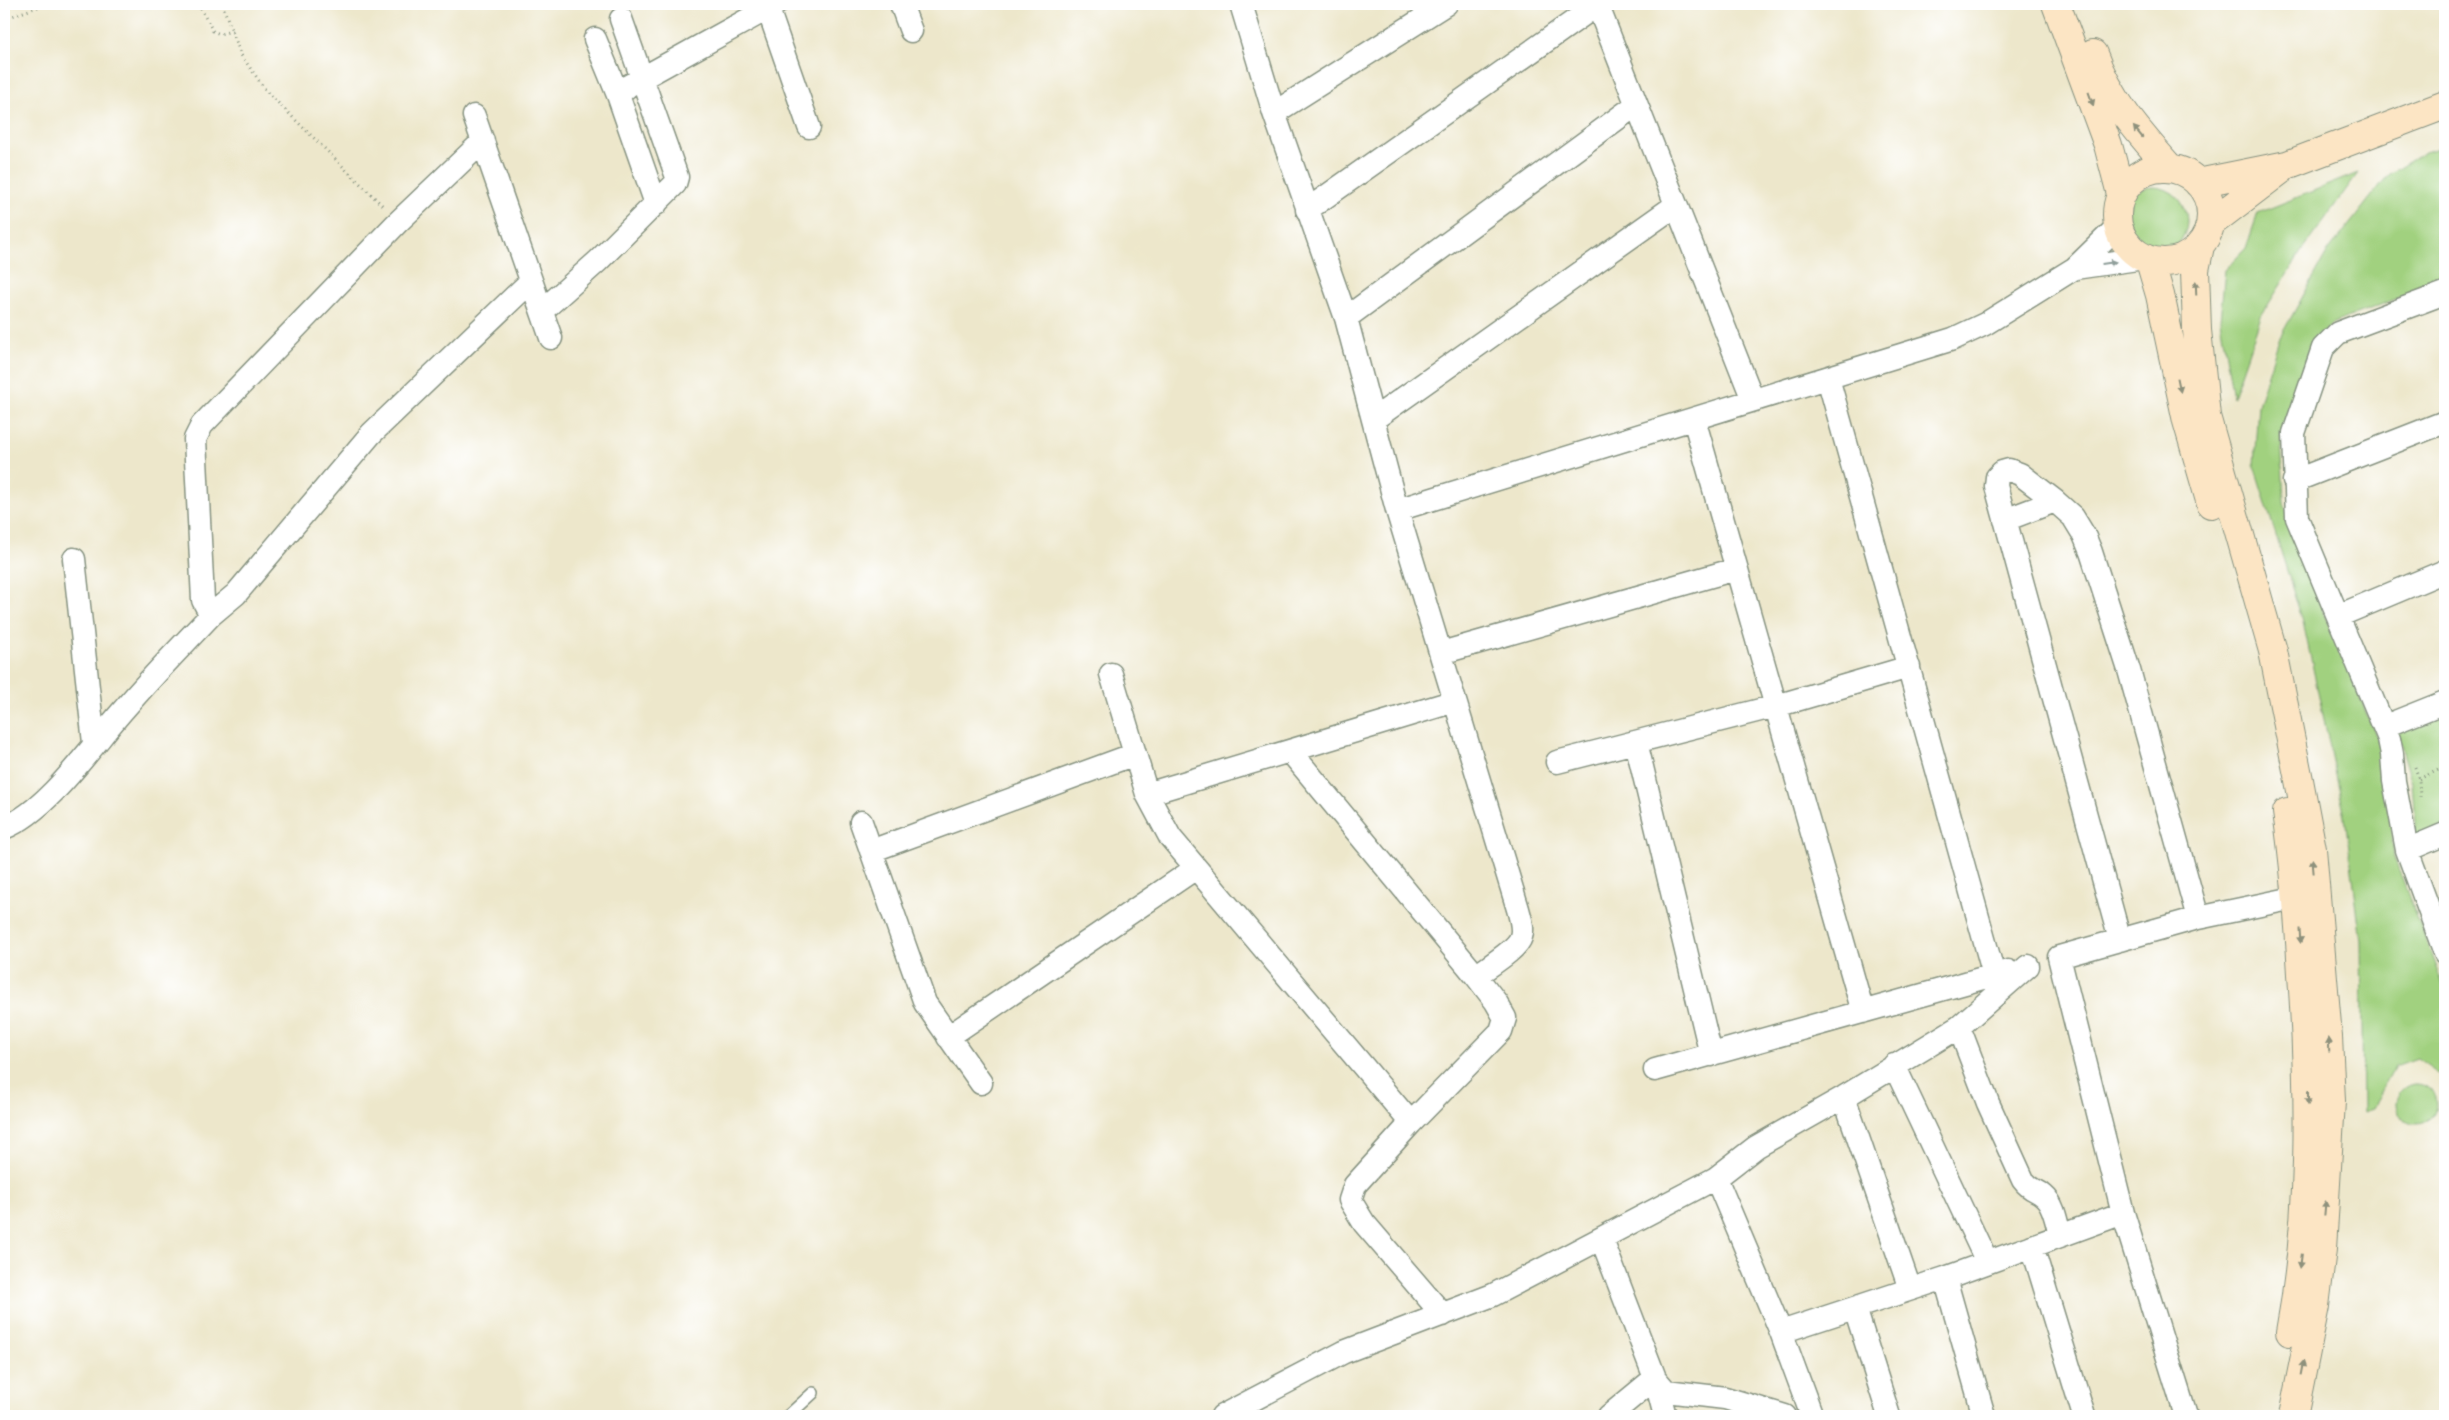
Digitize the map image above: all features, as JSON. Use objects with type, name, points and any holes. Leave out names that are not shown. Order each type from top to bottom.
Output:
[{"type":"main road","points":[[2056,4],[2108,145],[2121,194]]},
{"type":"main road","points":[[2074,4],[2098,68],[2116,103],[2137,131],[2170,168]]},
{"type":"main road","points":[[2198,182],[2287,165],[2445,105]]},
{"type":"main road","points":[[2276,1416],[2296,1301],[2303,1244],[2309,1103],[2306,895],[2312,849],[2273,651],[2206,416],[2197,330],[2195,270],[2206,234],[2211,208],[2207,194],[2198,182],[2190,176],[2170,168],[2156,168],[2142,173],[2130,182],[2121,194],[2116,210],[2118,226],[2123,240],[2132,250],[2147,260],[2168,263],[2186,258],[2206,234],[2287,165]]},
{"type":"main road","points":[[2147,260],[2160,295],[2187,421],[2256,659],[2306,895],[2328,1037],[2331,1101],[2328,1173],[2315,1306],[2293,1416]]},
{"type":"street","points":[[901,4],[911,31]]},
{"type":"street","points":[[1241,4],[1274,113],[1346,318],[1397,510],[1522,926],[1521,937],[1516,946],[1476,976]]},
{"type":"street","points":[[1274,113],[1446,4]]},
{"type":"street","points":[[1307,210],[1597,4],[1753,400]]},
{"type":"street","points":[[618,96],[623,89],[772,6],[809,127]]},
{"type":"street","points":[[542,311],[676,184],[677,177],[621,19]]},
{"type":"street","points":[[595,39],[618,96],[656,204]]},
{"type":"street","points":[[1346,318],[1636,105]]},
{"type":"street","points":[[474,116],[551,338]]},
{"type":"street","points":[[211,615],[203,600],[194,439],[202,425],[399,221],[483,141]]},
{"type":"street","points":[[1374,419],[1676,205]]},
{"type":"street","points":[[1397,510],[1936,345],[1968,332],[2075,268],[2118,226]]},
{"type":"street","points":[[2075,268],[2147,260]]},
{"type":"street","points":[[4,828],[17,823],[33,811],[211,615],[236,594],[371,434],[532,281]]},
{"type":"street","points":[[2445,293],[2338,333],[2323,348],[2294,433],[2294,481],[2297,518],[2384,726],[2392,754],[2394,780],[2407,850],[2445,954]]},
{"type":"street","points":[[1828,378],[1994,975]]},
{"type":"street","points":[[1694,418],[1863,1012]]},
{"type":"street","points":[[2294,481],[2445,422]]},
{"type":"street","points":[[2120,940],[1996,486],[1997,477],[2002,472],[2009,470],[2020,474],[2056,501],[2073,517],[2091,552],[2129,670],[2198,918]]},
{"type":"street","points":[[2005,520],[2056,501]]},
{"type":"street","points":[[74,559],[94,743]]},
{"type":"street","points":[[1440,653],[1736,569]]},
{"type":"street","points":[[2338,616],[2445,571]]},
{"type":"street","points":[[1557,762],[1776,706],[1909,667]]},
{"type":"street","points":[[1111,674],[1147,794],[1170,837],[1411,1123]]},
{"type":"street","points":[[1147,794],[1455,701]]},
{"type":"street","points":[[2384,726],[2445,702]]},
{"type":"street","points":[[1636,742],[1711,1055]]},
{"type":"street","points":[[1290,751],[1476,976],[1496,1002],[1505,1018],[1501,1031],[1411,1123],[1355,1185],[1350,1200],[1364,1223],[1442,1315]]},
{"type":"street","points":[[871,851],[1135,754]]},
{"type":"street","points":[[861,822],[925,1003],[980,1083]]},
{"type":"street","points":[[2407,850],[2445,834]]},
{"type":"street","points":[[948,1037],[1196,868]]},
{"type":"street","points":[[1655,1070],[2198,918],[2306,895]]},
{"type":"street","points":[[2059,957],[2123,1213],[2186,1416]]},
{"type":"street","points":[[1222,1416],[1344,1352],[1494,1295],[1602,1240],[1716,1178],[1756,1147],[1844,1097],[1959,1026],[2028,966]]},
{"type":"street","points":[[1959,1026],[1988,1103],[2023,1180],[2030,1190],[2042,1193],[2047,1198],[2060,1236]]},
{"type":"street","points":[[1894,1066],[1987,1262]]},
{"type":"street","points":[[1844,1097],[1910,1289]]},
{"type":"street","points":[[1716,1178],[1781,1332],[1812,1416]]},
{"type":"street","points":[[1781,1332],[1946,1278],[2123,1213]]},
{"type":"street","points":[[1602,1240],[1655,1378],[1665,1416]]},
{"type":"street","points":[[2032,1246],[2084,1416]]},
{"type":"street","points":[[1946,1278],[1984,1416]]},
{"type":"street","points":[[1855,1308],[1889,1416]]},
{"type":"street","points":[[1609,1416],[1655,1378]]},
{"type":"street","points":[[1655,1378],[1666,1391],[1725,1398],[1785,1416]]},
{"type":"lane","points":[[788,1416],[813,1393]]},
{"type":"path","points":[[4,19],[46,4]]},
{"type":"path","points":[[198,4],[214,32],[220,34],[232,31]]},
{"type":"path","points":[[222,4],[241,55],[267,92],[399,221]]},
{"type":"path","points":[[2413,760],[2419,779],[2420,804]]},
{"type":"path","points":[[2419,779],[2445,768]]},
{"type":"green space","points":[[2445,146],[2445,280],[2331,324],[2306,360],[2281,435],[2284,503],[2324,614],[2384,754],[2394,857],[2445,990],[2445,1078],[2417,1058],[2395,1066],[2372,1108],[2363,1111],[2361,941],[2345,817],[2303,622],[2254,465],[2258,405],[2279,339],[2327,253],[2389,174],[2425,152]]},
{"type":"green space","points":[[2358,173],[2302,251],[2261,316],[2233,397],[2220,320],[2225,270],[2246,248],[2258,213]]},
{"type":"green space","points":[[2153,187],[2166,190],[2177,197],[2184,208],[2187,221],[2184,234],[2177,245],[2166,252],[2153,255],[2140,252],[2129,245],[2122,234],[2119,221],[2122,208],[2129,197],[2140,190]]},
{"type":"green space","points":[[2445,709],[2445,825],[2416,837],[2412,783],[2396,729]]},
{"type":"green space","points":[[2416,1084],[2430,1090],[2436,1104],[2430,1118],[2416,1124],[2402,1118],[2396,1104],[2402,1090]]}]
